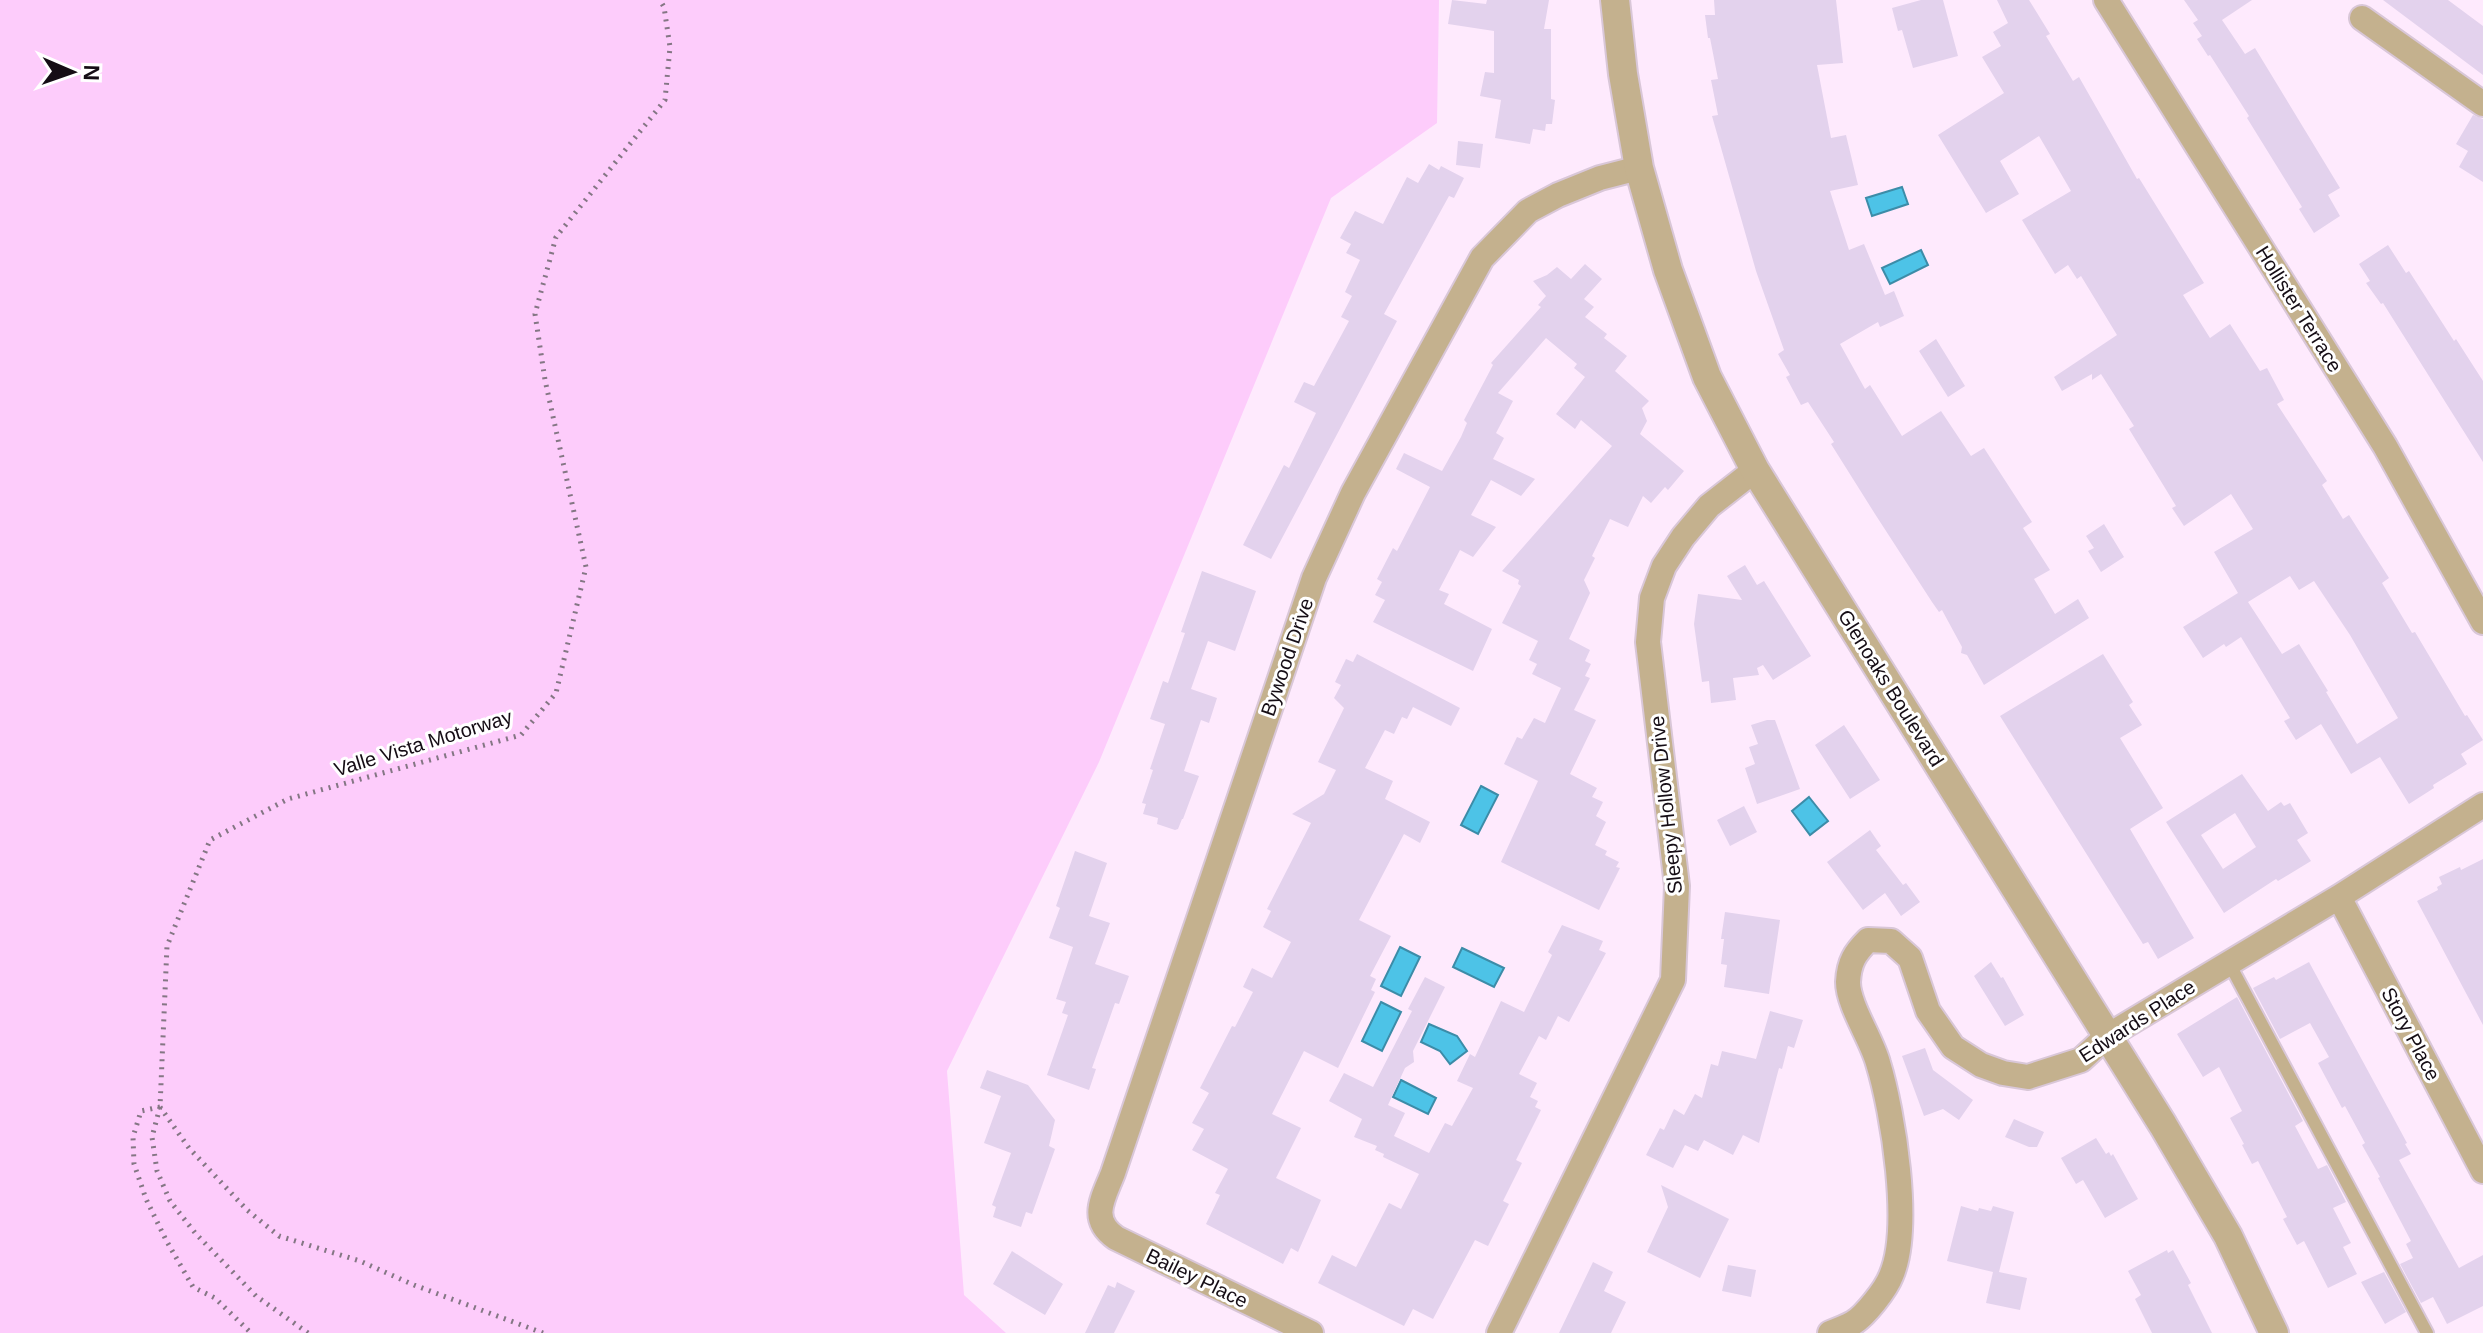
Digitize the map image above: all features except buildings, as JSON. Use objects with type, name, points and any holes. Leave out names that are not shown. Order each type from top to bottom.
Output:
[{"type":"street","name":"Glenoaks Boulevard","points":[[1615,0],[1623,74],[1639,168],[1668,270],[1707,377],[1755,470],[2163,1125],[2228,1236],[2274,1333]]},
{"type":"street","name":"Hollister Terrace","points":[[2106,0],[2385,446],[2483,622]]},
{"type":"street","points":[[2362,18],[2483,104]]},
{"type":"street","name":"Bywood Drive","points":[[1126,1244],[1103,1229],[1099,1214],[1102,1201],[1314,578],[1353,493],[1482,258],[1528,211],[1600,178],[1639,168]]},
{"type":"street","name":"Sleepy Hollow Drive","points":[[1499,1333],[1673,980],[1677,886],[1648,642],[1652,598],[1664,566],[1683,537],[1709,506],[1755,470]]},
{"type":"street","name":"Edwards Place","points":[[1830,1333],[1855,1323],[1874,1301],[1891,1276],[1899,1245],[1899,1208],[1889,1110],[1878,1060],[1848,985],[1852,956],[1868,940],[1891,941],[1910,958],[1928,1011],[1953,1047],[1981,1065],[2028,1077],[2081,1060],[2106,1037],[2339,897],[2483,805]]},
{"type":"street","name":"Story Place","points":[[2339,897],[2483,1171]]},
{"type":"street","name":"Bailey Place","points":[[1126,1244],[1311,1333]]},
{"type":"lane","points":[[2229,963],[2427,1333]]},
{"type":"path","name":"Valle Vista Motorway","points":[[308,1333],[256,1296],[196,1234],[170,1201],[157,1171],[152,1137],[160,1107],[167,946],[210,840],[288,799],[521,735],[556,693],[586,567],[545,380],[535,314],[556,237],[665,100],[670,47],[664,7],[660,0]]},
{"type":"path","points":[[251,1333],[215,1298],[193,1287],[166,1240],[146,1199],[134,1164],[133,1137],[141,1111],[160,1107],[189,1148],[247,1210],[279,1236],[360,1261],[414,1285],[543,1333]]},
{"type":"shaded area","points":[[0,0],[1439,0],[1437,123],[1331,198],[1099,762],[947,1071],[964,1295],[1006,1333],[0,1333]]},
{"type":"water","points":[[1902,187],[1908,204],[1872,216],[1866,198]]},
{"type":"water","points":[[1921,250],[1928,265],[1890,284],[1882,268]]},
{"type":"water","points":[[1481,786],[1498,795],[1478,834],[1461,825]]},
{"type":"water","points":[[1809,797],[1828,821],[1810,835],[1792,811]]},
{"type":"water","points":[[1400,947],[1420,957],[1401,996],[1381,986]]},
{"type":"water","points":[[1462,948],[1504,968],[1494,987],[1453,967]]},
{"type":"water","points":[[1381,1002],[1401,1012],[1382,1051],[1362,1041]]},
{"type":"water","points":[[1429,1024],[1457,1036],[1467,1051],[1450,1064],[1440,1051],[1421,1042]]},
{"type":"water","points":[[1401,1080],[1436,1098],[1428,1114],[1393,1097]]}]
